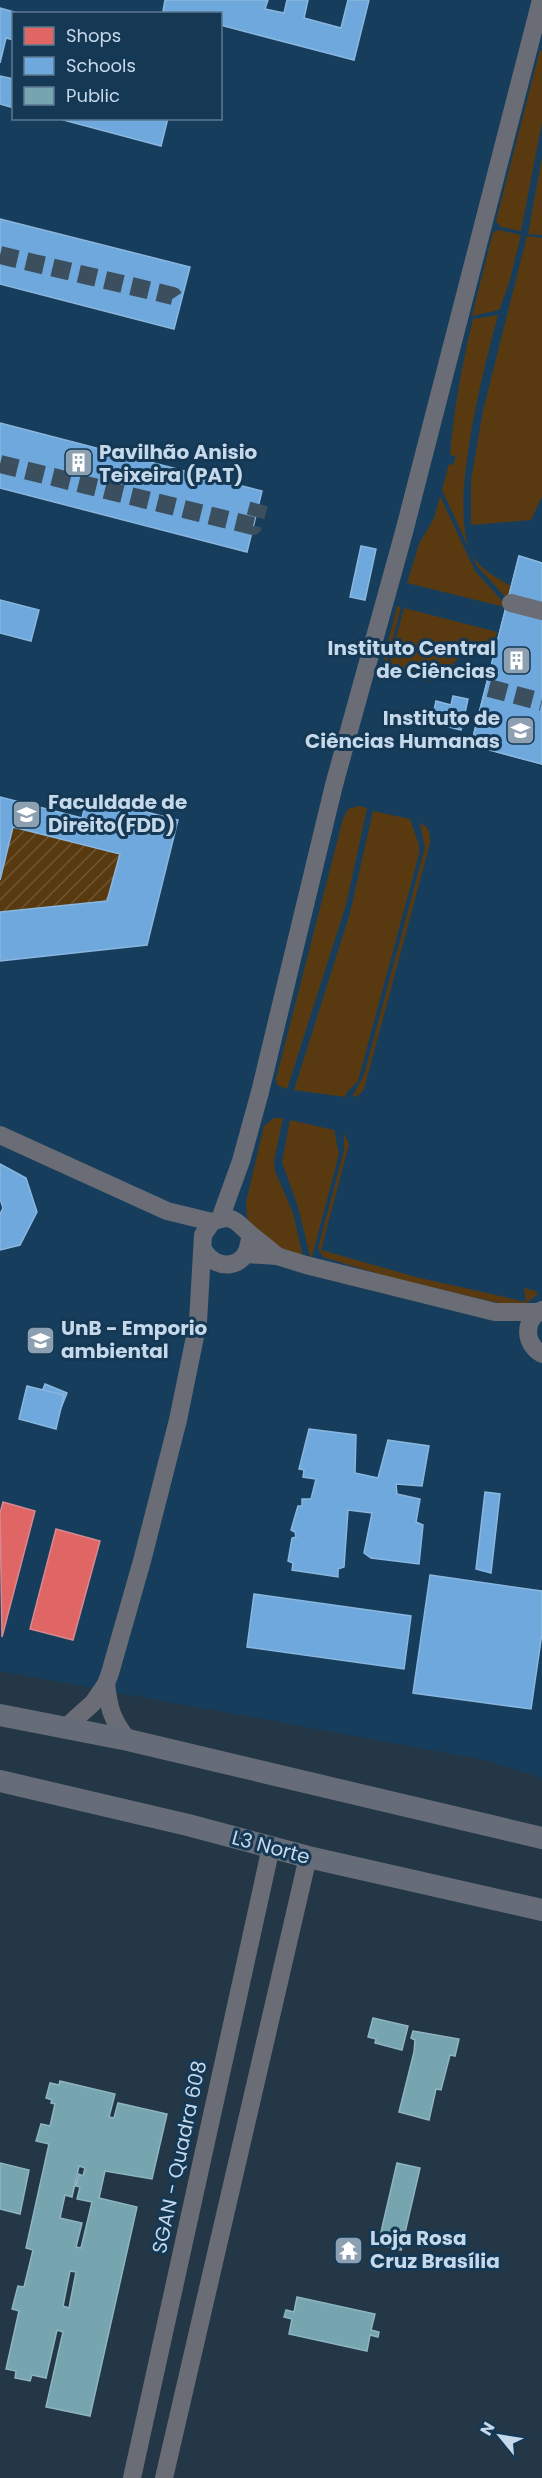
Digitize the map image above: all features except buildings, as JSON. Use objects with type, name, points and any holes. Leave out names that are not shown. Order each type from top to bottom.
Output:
[{"type":"main road","points":[[0,1715],[128,1740],[542,1838]]},
{"type":"main road","name":"L3 Norte","points":[[0,1781],[188,1825],[308,1857],[542,1910]]},
{"type":"street","points":[[229,1223],[240,1161],[260,1092],[334,785],[404,532],[540,0]]},
{"type":"street","points":[[511,603],[542,611]]},
{"type":"street","points":[[0,1135],[167,1211],[229,1223],[277,1256]]},
{"type":"street","points":[[167,1211],[203,1247],[208,1257],[220,1265],[235,1264],[246,1254],[249,1239],[229,1223]]},
{"type":"street","points":[[198,1322],[203,1235],[229,1223]]},
{"type":"street","points":[[246,1254],[277,1256],[495,1312],[540,1311]]},
{"type":"street","points":[[65,1728],[84,1713],[106,1684],[142,1561],[198,1322],[220,1265]]},
{"type":"street","points":[[540,1311],[529,1324],[528,1332],[532,1347],[542,1354]]},
{"type":"street","points":[[495,1312],[528,1332]]},
{"type":"street","points":[[106,1684],[109,1707],[115,1724],[128,1740]]},
{"type":"street","name":"SGAN - Quadra 608","points":[[132,2478],[271,1847]]},
{"type":"street","points":[[164,2478],[308,1857]]},
{"type":"shaded area","points":[[0,0],[542,0],[542,1778],[485,1760],[0,1671]]},
{"type":"shaded area","points":[[540,50],[542,51],[542,122],[521,231],[501,227],[496,221]]},
{"type":"shaded area","points":[[542,157],[542,235],[528,234]]},
{"type":"shaded area","points":[[499,230],[521,235],[509,283],[499,310],[472,316],[493,232]]},
{"type":"shaded area","points":[[527,236],[542,238],[542,496],[531,520],[471,525],[471,480],[483,411]]},
{"type":"shaded area","points":[[498,315],[477,400],[466,469],[465,529],[470,551],[442,490],[449,464],[453,465],[456,456],[450,455],[454,421],[473,319]]},
{"type":"shaded area","points":[[440,496],[475,571],[505,604],[505,607],[407,583],[419,544],[434,518]]},
{"type":"shaded area","points":[[470,552],[482,567],[511,586],[508,600],[477,566]]},
{"type":"shaded area","points":[[397,606],[401,607],[385,671],[381,670]]},
{"type":"shaded area","points":[[404,608],[497,632],[491,651],[467,648],[445,672],[428,681],[388,670]]},
{"type":"shaded area","points":[[359,806],[367,808],[346,905],[287,1089],[277,1085],[276,1079],[343,819],[348,809]]},
{"type":"shaded area","points":[[373,811],[410,819],[419,845],[419,854],[358,1081],[345,1097],[294,1090],[350,913]]},
{"type":"shaded area","points":[[420,823],[428,829],[430,843],[364,1089],[359,1095],[352,1097],[364,1075],[425,848]]},
{"type":"shaded area","points":[[13,827],[120,854],[107,901],[0,912],[0,880]]},
{"type":"shaded area","points":[[274,1118],[283,1118],[274,1161],[275,1171],[293,1213],[303,1257],[269,1245],[251,1228],[247,1217],[246,1202],[264,1126]]},
{"type":"shaded area","points":[[290,1120],[334,1130],[339,1154],[311,1260],[298,1207],[282,1162]]},
{"type":"shaded area","points":[[344,1133],[349,1144],[321,1250],[416,1277],[526,1302],[524,1288],[536,1291],[538,1294],[520,1308],[392,1278],[323,1257],[318,1248],[344,1151]]},
{"type":"tunnel","points":[[0,255],[173,296],[177,302]]},
{"type":"tunnel","points":[[0,464],[253,526],[259,504]]},
{"type":"tunnel","points":[[489,688],[542,702]]},
{"type":"place","name":"Pavilhão Anisio Teixeira (PAT)","points":[[78,463]]},
{"type":"place","name":"Instituto Central de Ciências","points":[[517,660]]},
{"type":"place","name":"Instituto de Ciências Humanas","points":[[521,730]]},
{"type":"place","name":"Faculdade de Direito(FDD)","points":[[27,814]]},
{"type":"place","name":"UnB - Emporio ambiental","points":[[40,1340]]},
{"type":"place","name":"Loja Rosa Cruz Brasília","points":[[349,2250]]}]
